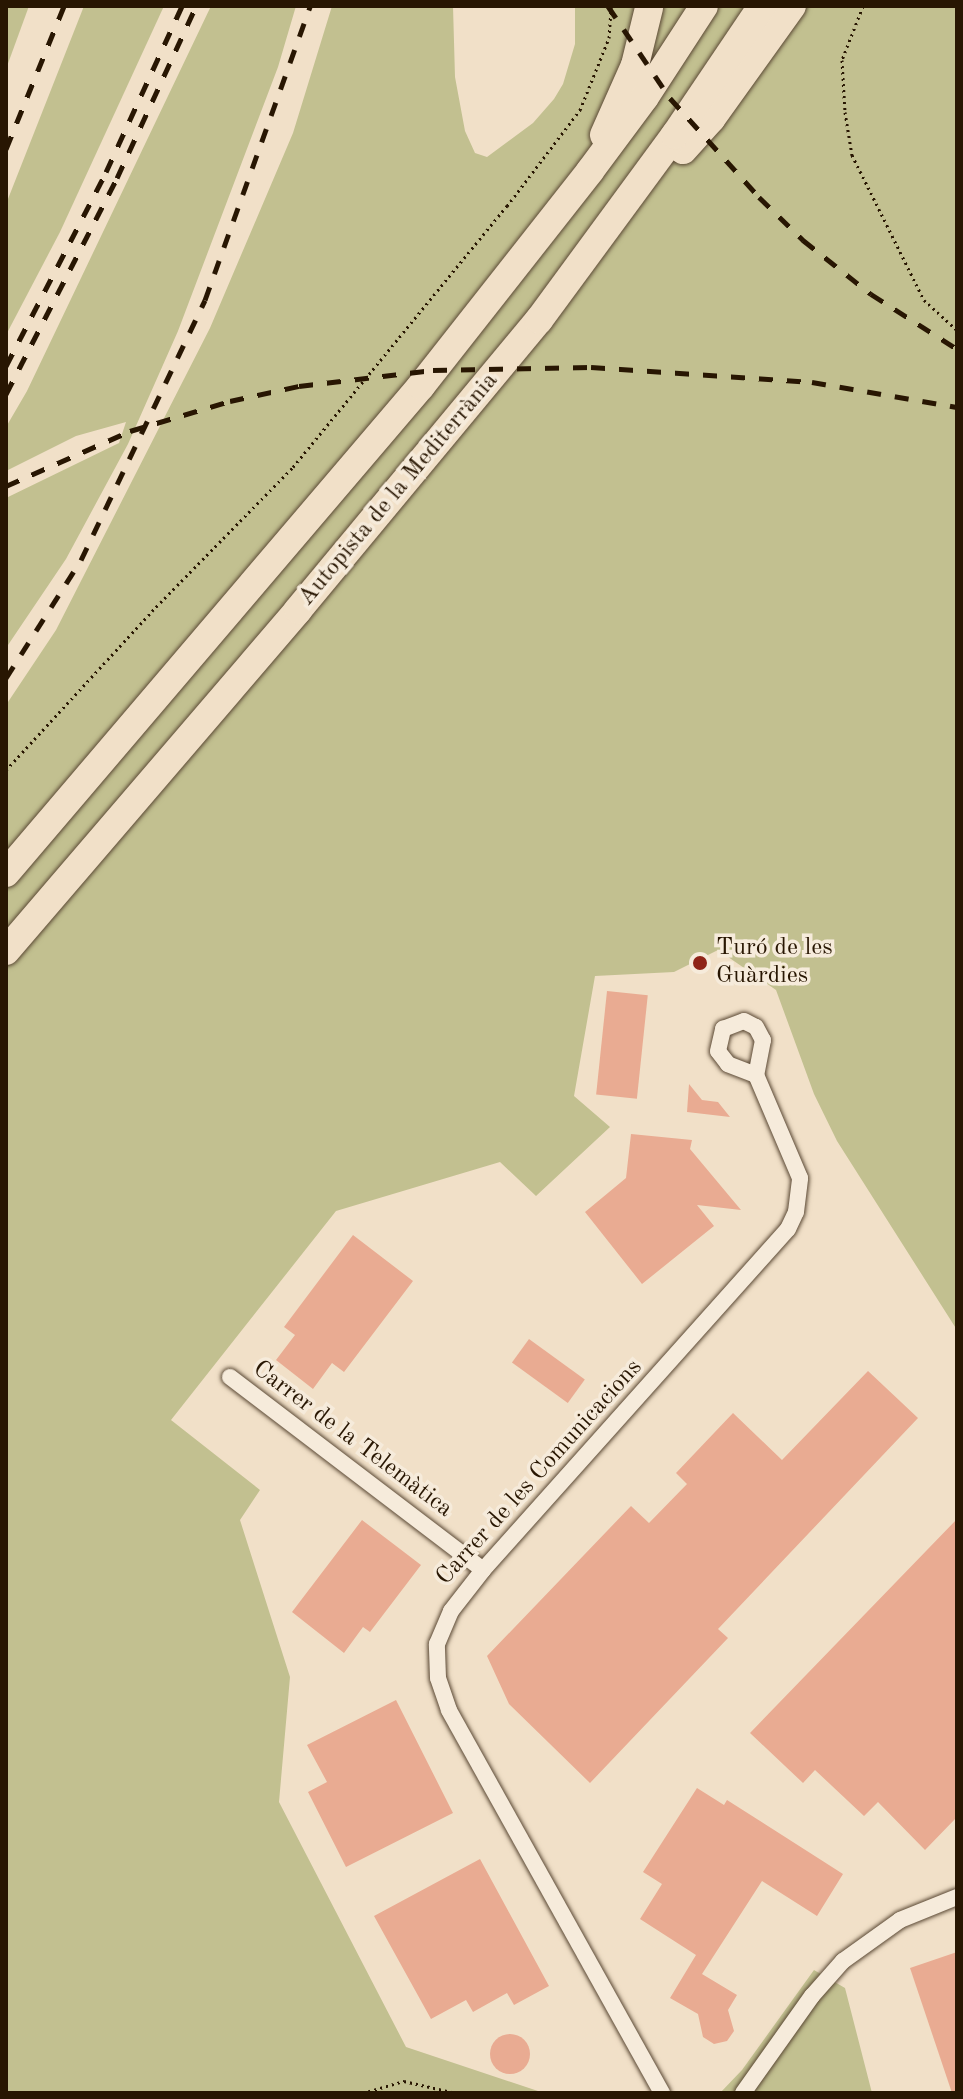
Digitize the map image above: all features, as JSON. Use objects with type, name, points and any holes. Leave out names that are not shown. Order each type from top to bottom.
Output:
[{"type":"highway","name":"Autopista de la Mediterrània","points":[[6,873],[368,452],[590,171],[645,97],[704,6]]},
{"type":"highway","name":"Autopista de la Mediterrània","points":[[6,951],[483,389],[594,249],[762,6]]},
{"type":"highway","points":[[594,249],[711,119],[792,6]]},
{"type":"highway","points":[[590,171],[635,65],[649,8]]},
{"type":"street","name":"Carrer de les Comunicacions","points":[[662,2093],[443,1695],[436,1661],[441,1628],[483,1570],[788,1229],[796,1212],[800,1178],[756,1075]]},
{"type":"street","name":"Carrer de la Telemàtica","points":[[230,1377],[483,1570]]},
{"type":"street","points":[[743,2093],[812,1996],[843,1961],[900,1920],[957,1897]]},
{"type":"path","points":[[6,770],[152,611],[293,467],[507,206],[580,110],[609,38],[611,6]]},
{"type":"path","points":[[863,6],[842,60],[845,112],[852,155],[924,300],[957,330]]},
{"type":"path","points":[[363,2093],[404,2081],[456,2093]]},
{"type":"shaded area","points":[[6,6],[29,6],[6,69]]},
{"type":"shaded area","points":[[84,6],[164,6],[60,232],[6,335],[6,204]]},
{"type":"shaded area","points":[[211,6],[296,6],[278,67],[178,331],[128,444],[66,559],[6,648],[6,498],[119,443],[126,422],[76,436],[6,471],[6,427],[27,391]]},
{"type":"shaded area","points":[[332,6],[453,6],[455,77],[465,131],[475,153],[487,157],[533,123],[563,84],[575,44],[575,6],[957,6],[957,1330],[837,1141],[814,1094],[776,990],[718,950],[674,972],[595,976],[574,1096],[610,1127],[536,1196],[500,1162],[336,1211],[171,1420],[260,1490],[240,1520],[290,1677],[279,1802],[406,2047],[544,2093],[6,2093],[6,705],[56,630],[210,328],[293,133]]},
{"type":"shaded area","points":[[814,1970],[845,1988],[872,2093],[720,2093],[742,2070]]},
{"type":"building","points":[[607,991],[648,995],[637,1099],[596,1094]]},
{"type":"building","points":[[689,1084],[702,1100],[718,1102],[730,1117],[687,1112]]},
{"type":"building","points":[[631,1134],[692,1140],[690,1149],[741,1210],[697,1205],[714,1226],[642,1284],[585,1212],[626,1178]]},
{"type":"building","points":[[353,1235],[413,1281],[344,1372],[332,1363],[313,1389],[276,1360],[295,1335],[284,1327]]},
{"type":"building","points":[[529,1339],[585,1380],[568,1403],[512,1362]]},
{"type":"building","points":[[868,1371],[918,1418],[718,1629],[728,1638],[590,1783],[509,1704],[487,1656],[631,1506],[649,1523],[687,1484],[676,1473],[733,1413],[782,1460]]},
{"type":"building","points":[[957,1519],[957,1817],[925,1850],[878,1802],[864,1816],[815,1770],[803,1783],[750,1733]]},
{"type":"building","points":[[362,1520],[421,1565],[370,1632],[363,1627],[344,1653],[292,1612]]},
{"type":"building","points":[[396,1700],[453,1813],[346,1867],[308,1792],[327,1782],[307,1745]]},
{"type":"building","points":[[697,1788],[724,1805],[727,1800],[843,1874],[817,1916],[762,1881],[702,1974],[737,1995],[728,2010],[734,2031],[727,2041],[714,2044],[703,2037],[698,2014],[670,1998],[696,1955],[640,1919],[662,1884],[643,1872]]},
{"type":"building","points":[[480,1859],[549,1986],[514,2005],[507,1993],[473,2012],[466,2000],[431,2019],[374,1916]]},
{"type":"building","points":[[957,1952],[957,2093],[952,2093],[910,1968]]},
{"type":"building","points":[[510,2034],[524,2040],[530,2054],[524,2068],[510,2074],[496,2068],[490,2054],[496,2040]]},
{"type":"railway","points":[[6,149],[64,6]]},
{"type":"railway","points":[[6,366],[106,172],[182,6]]},
{"type":"railway","points":[[6,394],[117,178],[196,6]]},
{"type":"railway","points":[[6,678],[81,560],[205,300],[310,6]]},
{"type":"railway","points":[[608,6],[670,98],[759,197],[803,240],[871,294],[957,349]]},
{"type":"railway","points":[[6,486],[130,431],[230,401],[299,386],[433,370],[591,367],[812,382],[957,407]]},
{"type":"place","name":"Turó de les Guàrdies","points":[[700,963]]}]
